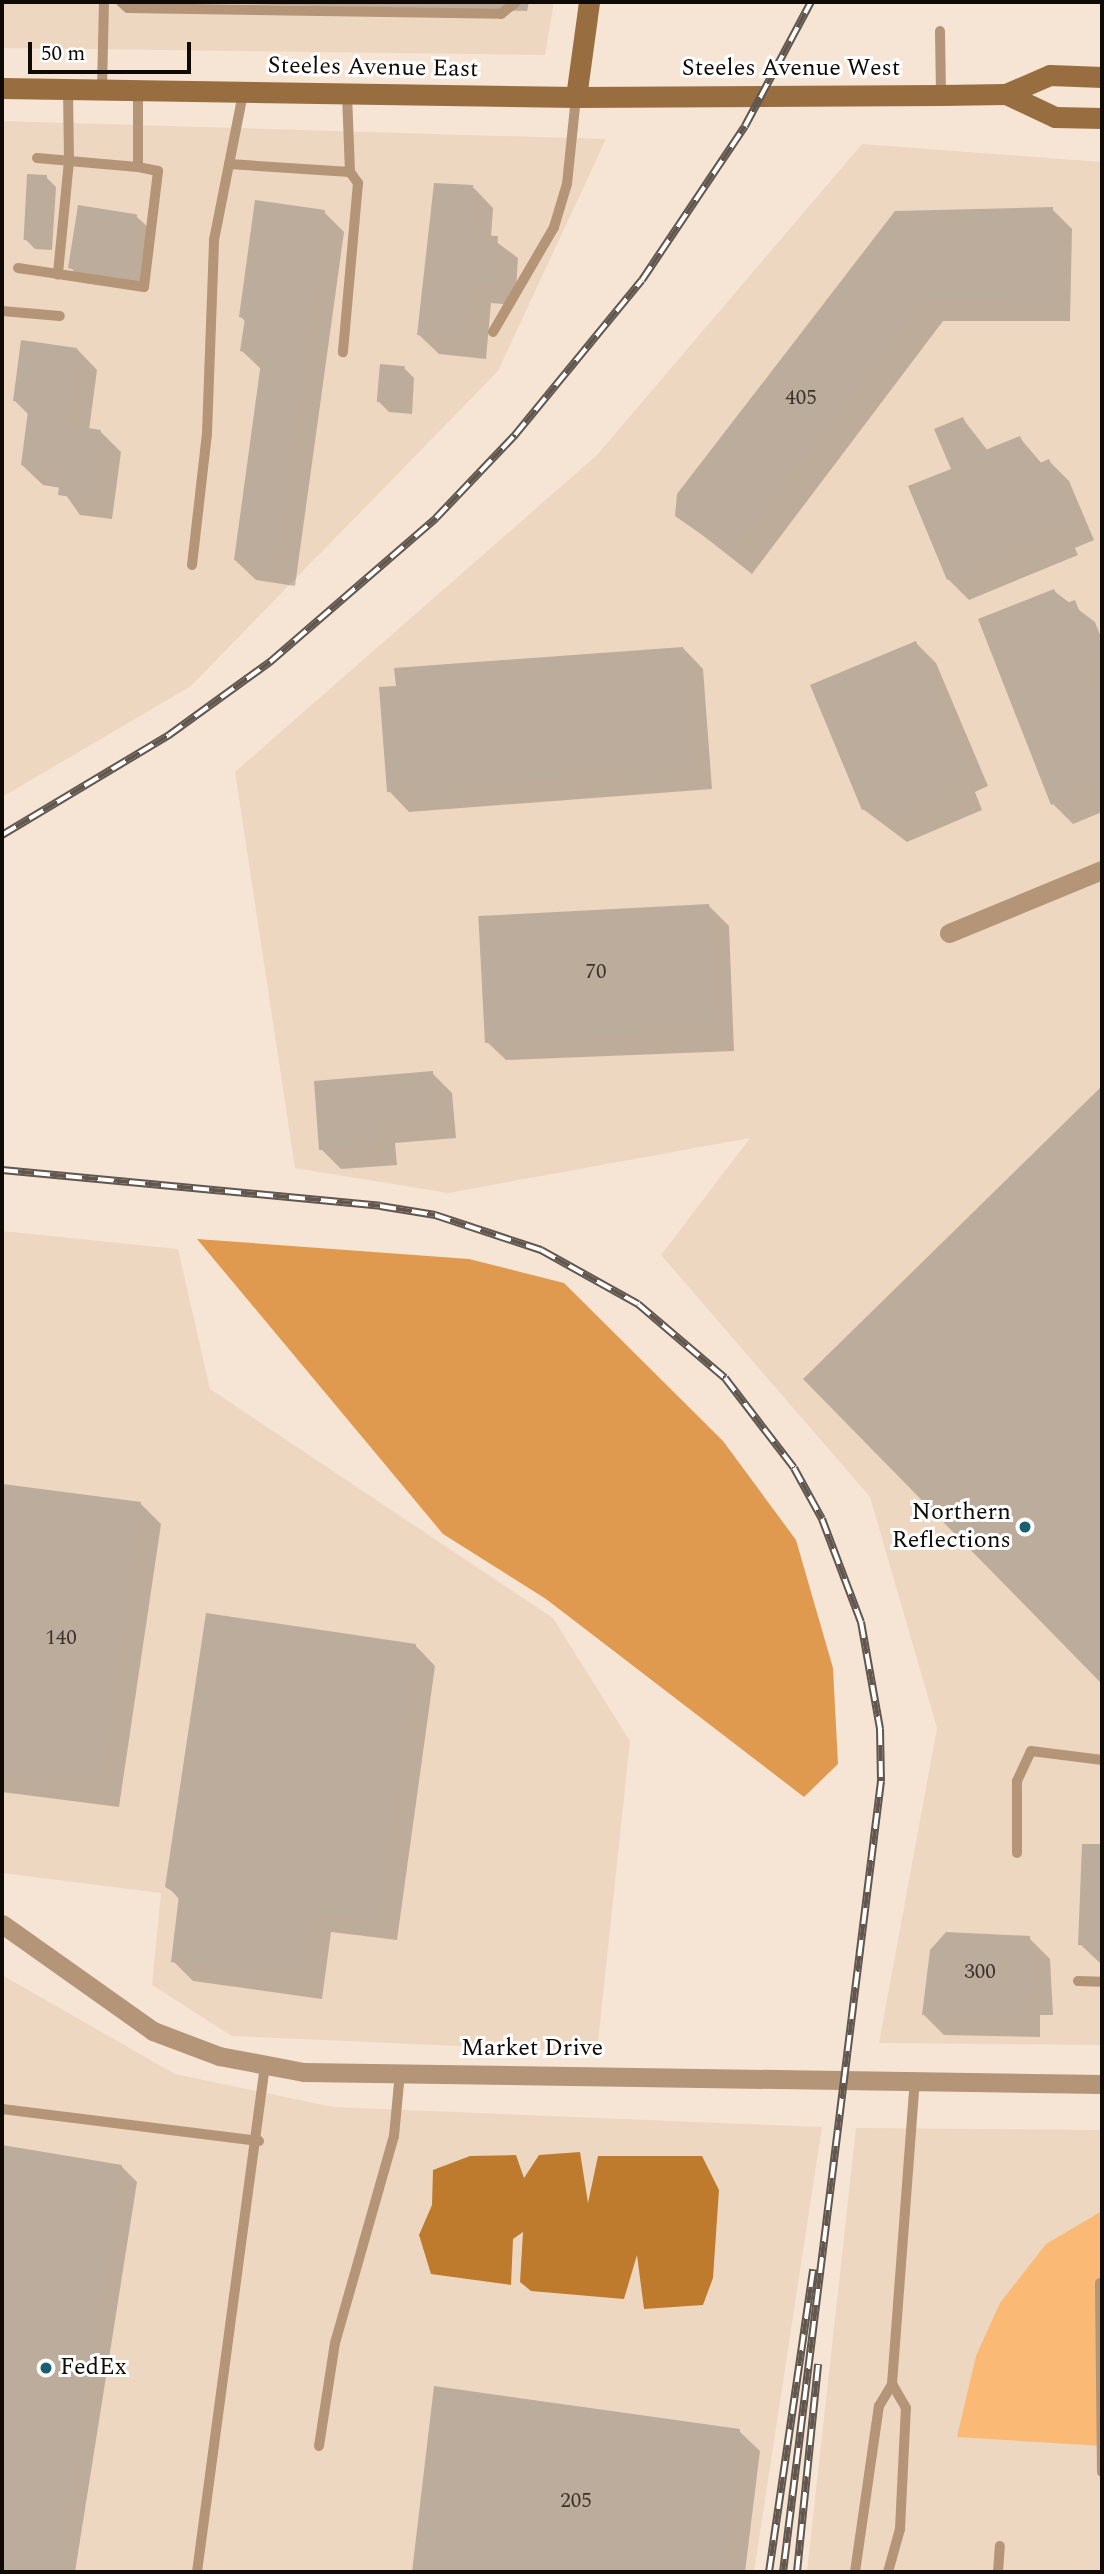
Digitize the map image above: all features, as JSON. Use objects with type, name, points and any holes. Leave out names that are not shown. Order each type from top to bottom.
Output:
[{"type":"main road","points":[[576,97],[589,2]]},
{"type":"main road","name":"Steeles Avenue West","points":[[576,97],[1006,94],[1050,75],[1102,77]]},
{"type":"main road","name":"Steeles Avenue East","points":[[2,88],[576,97]]},
{"type":"main road","name":"Steeles Avenue West","points":[[1006,94],[1055,117],[1102,118]]},
{"type":"street","points":[[949,933],[1102,870]]},
{"type":"street","name":"Market Drive","points":[[2,1924],[153,2031],[265,2065],[304,2072],[1102,2084]]},
{"type":"lane","points":[[102,90],[104,2]]},
{"type":"lane","points":[[121,2],[128,8],[501,14],[516,2]]},
{"type":"lane","points":[[940,31],[941,95]]},
{"type":"lane","points":[[58,274],[69,161],[68,89]]},
{"type":"lane","points":[[138,90],[138,167]]},
{"type":"lane","points":[[192,565],[207,433],[214,240],[243,92]]},
{"type":"lane","points":[[343,352],[358,183],[350,172],[347,94]]},
{"type":"lane","points":[[493,332],[554,227],[567,184],[576,97]]},
{"type":"lane","points":[[18,268],[144,287],[158,171],[37,158]]},
{"type":"lane","points":[[229,164],[350,172]]},
{"type":"lane","points":[[2,311],[60,316]]},
{"type":"lane","points":[[1017,1853],[1017,1781],[1031,1751],[1102,1760]]},
{"type":"lane","points":[[1078,1981],[1102,1982]]},
{"type":"lane","points":[[197,2572],[259,2141],[265,2065]]},
{"type":"lane","points":[[319,2446],[335,2343],[394,2136],[400,2073]]},
{"type":"lane","points":[[855,2572],[879,2406],[892,2384],[915,2080]]},
{"type":"lane","points":[[2,2109],[259,2141]]},
{"type":"lane","points":[[1100,2283],[1102,2472]]},
{"type":"lane","points":[[888,2572],[900,2529],[906,2408],[892,2384]]},
{"type":"lane","points":[[998,2572],[1000,2546]]},
{"type":"shaded area","points":[[2,2],[554,2],[545,55],[2,48]]},
{"type":"shaded area","points":[[2,121],[606,139],[498,371],[191,686],[2,797]]},
{"type":"shaded area","points":[[862,144],[1102,162],[1102,2045],[879,2043],[937,1728],[870,1497],[661,1255],[750,1138],[448,1193],[295,1168],[235,772],[597,455]]},
{"type":"shaded area","points":[[2,1231],[178,1249],[210,1389],[553,1618],[630,1741],[597,2052],[232,2036],[152,1985],[161,1893],[2,1873]]},
{"type":"shaded area","points":[[197,1239],[469,1259],[564,1283],[723,1441],[796,1540],[833,1668],[838,1764],[804,1797],[546,1599],[443,1534]]},
{"type":"shaded area","points":[[2,1975],[175,2074],[333,2107],[822,2127],[754,2572],[2,2572]]},
{"type":"shaded area","points":[[856,2128],[1102,2130],[1102,2572],[807,2572]]},
{"type":"shaded area","points":[[580,2152],[588,2203],[598,2156],[702,2156],[719,2190],[713,2278],[703,2305],[644,2309],[637,2255],[624,2299],[531,2291],[520,2282],[523,2232],[513,2239],[511,2285],[431,2274],[419,2235],[432,2205],[433,2170],[470,2156],[516,2155],[524,2178],[539,2155]]},
{"type":"shaded area","points":[[1102,2211],[1102,2446],[957,2437],[976,2356],[1000,2303],[1046,2244]]},
{"type":"building","points":[[27,174],[47,175],[44,241],[24,240]]},
{"type":"building","points":[[434,183],[473,185],[470,235],[498,236],[495,285],[471,284],[466,339],[417,335]]},
{"type":"building","points":[[255,200],[325,210],[275,566],[234,560],[262,355],[240,351],[245,318],[239,317]]},
{"type":"building","points":[[78,205],[137,214],[127,278],[68,268]]},
{"type":"building","points":[[1053,207],[1050,302],[922,301],[731,555],[675,516],[677,494],[895,211]]},
{"type":"building","points":[[21,340],[77,348],[68,425],[101,430],[92,500],[58,495],[61,471],[21,465],[29,403],[13,401]]},
{"type":"building","points":[[380,364],[405,366],[402,404],[377,402]]},
{"type":"building","points":[[963,417],[978,453],[1020,436],[1033,466],[1049,459],[1075,520],[1056,528],[1058,534],[947,580],[908,486],[951,469],[934,429]]},
{"type":"building","points":[[1054,589],[1061,605],[1075,600],[1097,654],[1080,661],[1102,718],[1102,785],[1051,805],[978,619]]},
{"type":"building","points":[[916,641],[968,766],[956,771],[963,790],[885,822],[878,804],[862,810],[810,685]]},
{"type":"building","points":[[683,647],[693,769],[387,792],[379,687],[396,686],[394,668]]},
{"type":"building","points":[[709,904],[716,1031],[485,1043],[478,916]]},
{"type":"building","points":[[433,1071],[436,1118],[376,1123],[377,1145],[319,1150],[314,1081]]},
{"type":"building","name":"Northern Reflections","points":[[1102,1086],[1102,1684],[803,1379]]},
{"type":"building","points":[[3,1484],[141,1502],[99,1788],[2,1775]]},
{"type":"building","points":[[206,1613],[416,1644],[377,1921],[311,1913],[302,1979],[171,1962],[179,1895],[165,1887]]},
{"type":"building","points":[[1082,1844],[1102,1844],[1102,1946],[1078,1945]]},
{"type":"building","points":[[946,1932],[1030,1936],[1033,1995],[1021,1996],[1020,2017],[922,2015],[930,1950]]},
{"type":"building","name":"FedEx","points":[[2,2145],[122,2165],[58,2572],[2,2572]]},
{"type":"building","points":[[434,2386],[740,2429],[723,2572],[412,2572]]},
{"type":"railway","points":[[2,835],[169,735],[270,662],[436,518],[515,435],[642,280],[745,126],[811,2]]},
{"type":"railway","points":[[2,1170],[380,1206],[435,1215],[541,1250],[638,1304],[725,1378],[794,1468],[822,1519],[861,1622],[880,1729],[881,1781],[783,2572]]},
{"type":"railway","points":[[769,2572],[813,2269]]},
{"type":"railway","points":[[797,2572],[818,2364]]},
{"type":"place","name":"Northern Reflections","points":[[1025,1527]]},
{"type":"place","name":"FedEx","points":[[46,2368]]}]
